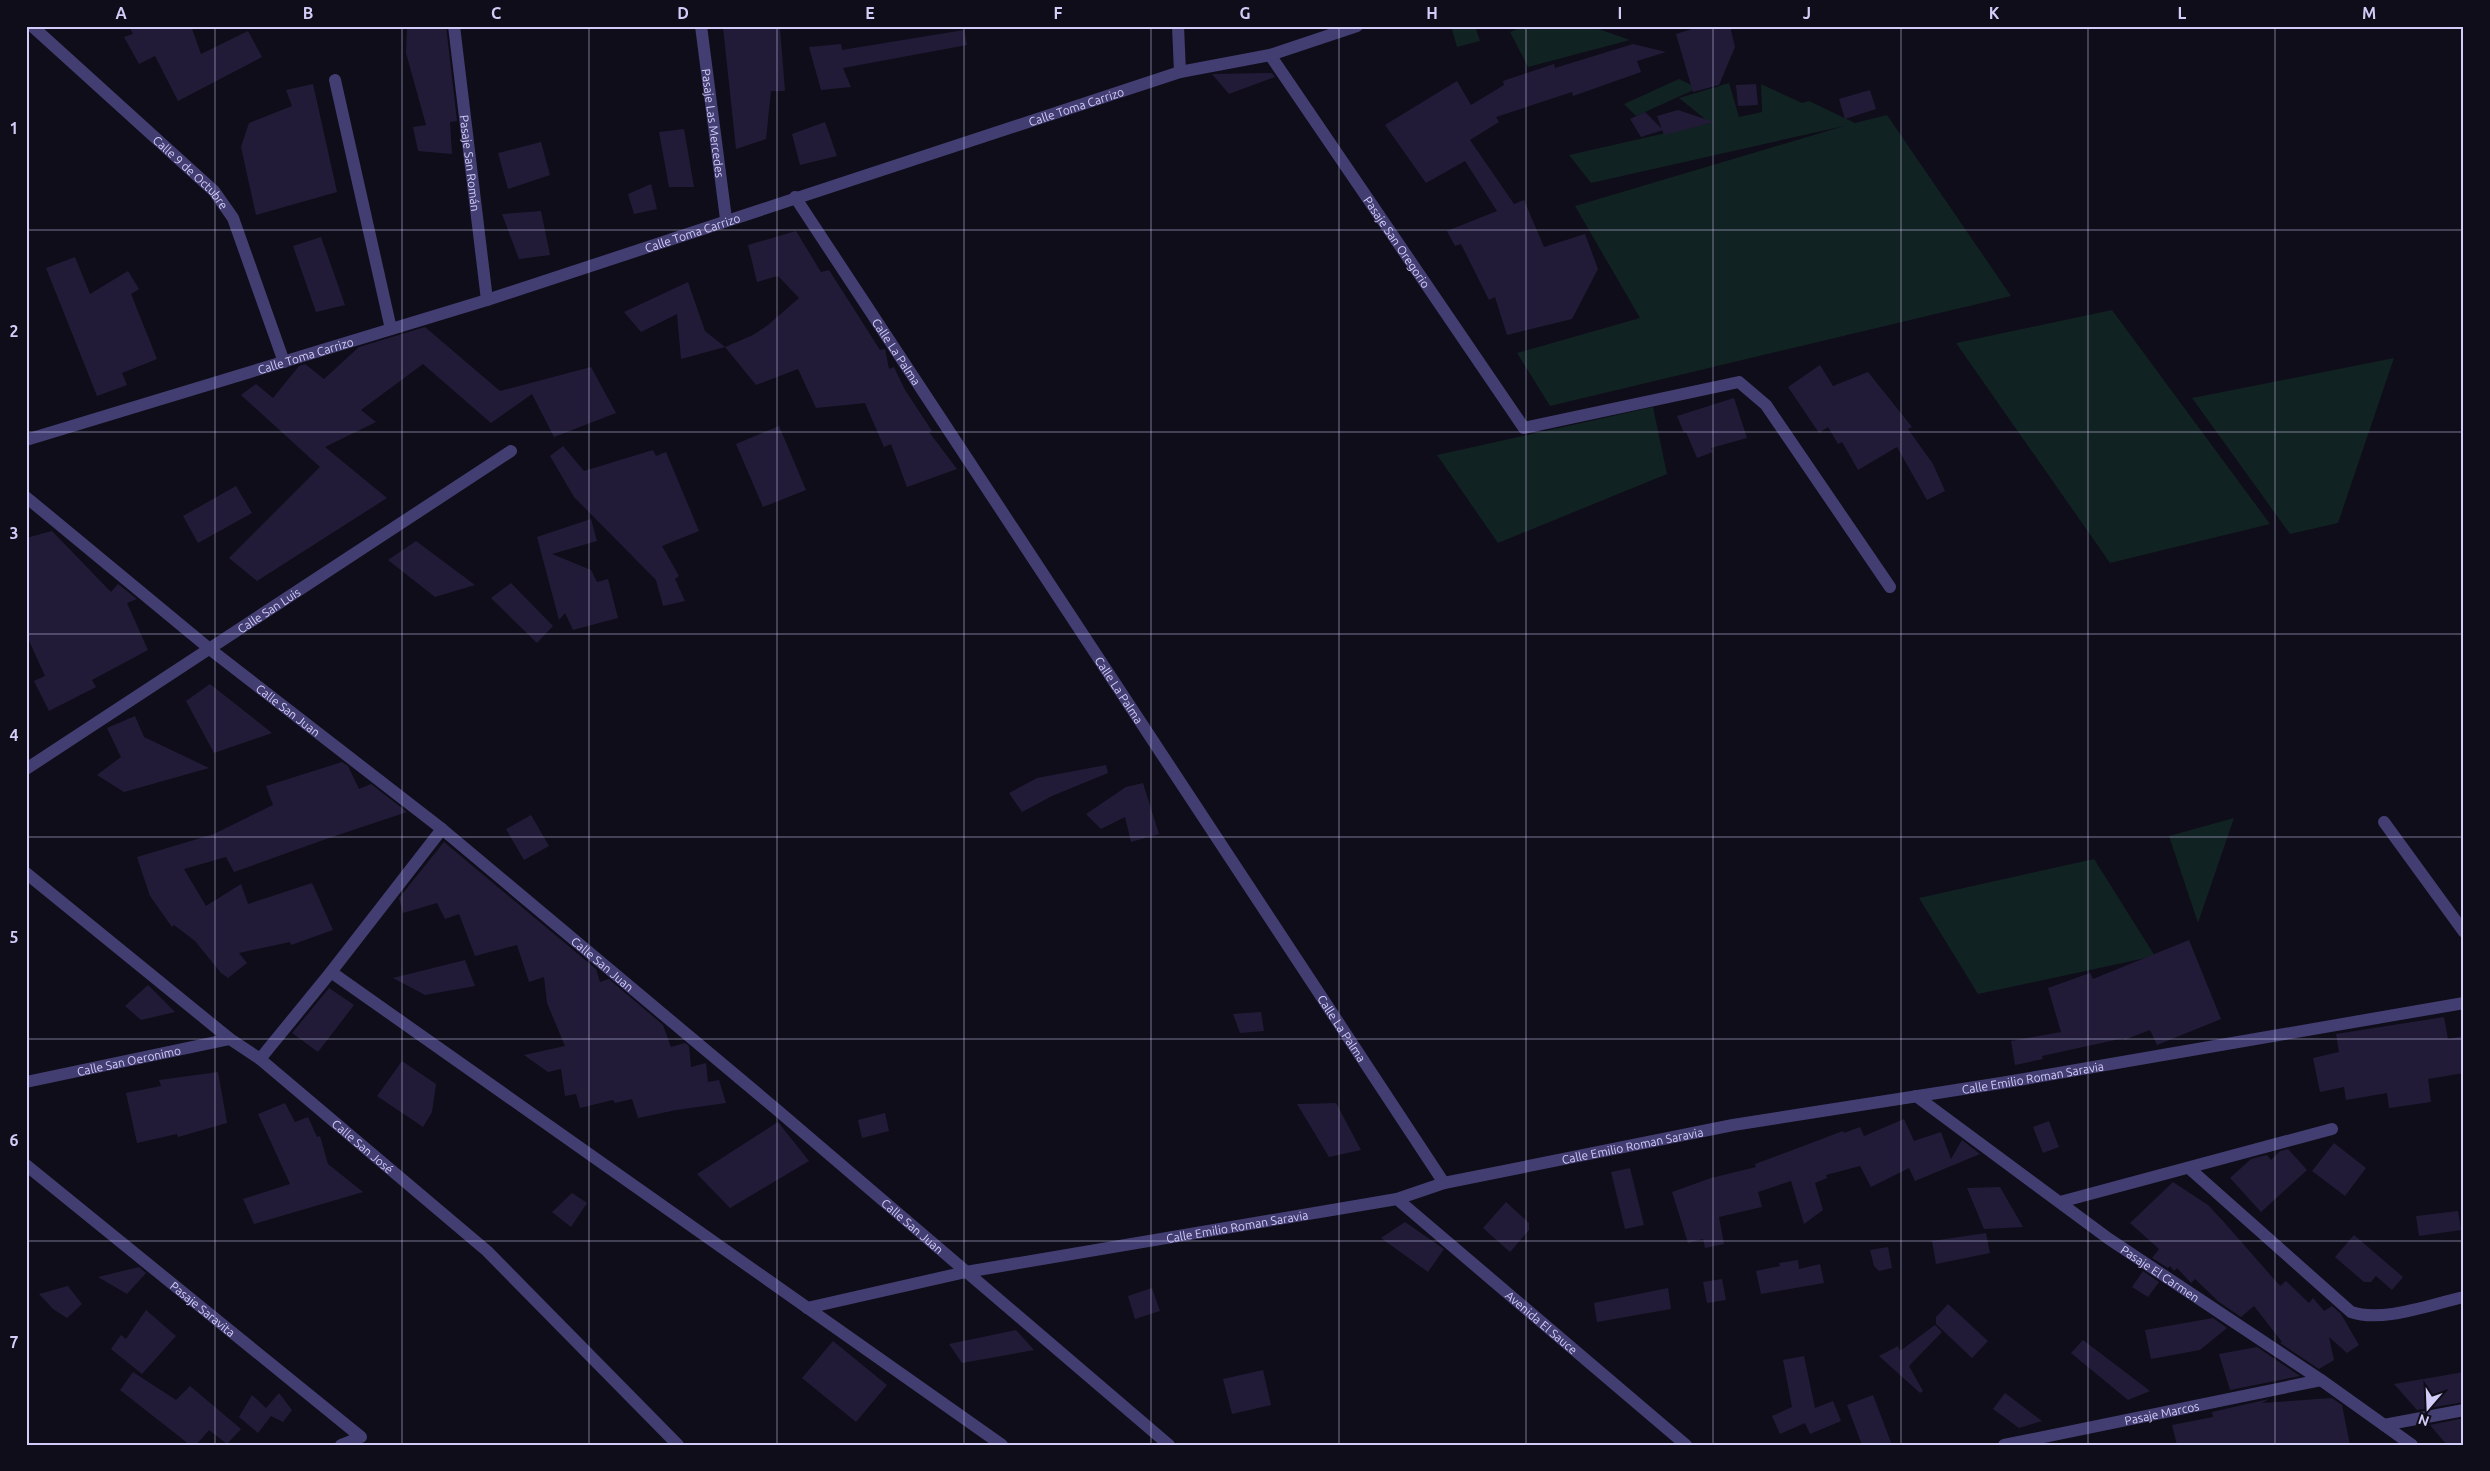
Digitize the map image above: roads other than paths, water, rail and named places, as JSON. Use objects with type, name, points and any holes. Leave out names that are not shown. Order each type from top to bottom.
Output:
[{"type":"street","name":"Calle 9 de Octubre","points":[[32,26],[214,191],[233,218],[284,362]]},
{"type":"street","name":"Pasaje San Román","points":[[454,26],[487,300]]},
{"type":"street","name":"Pasaje Las Mercedes","points":[[701,26],[726,219]]},
{"type":"street","points":[[1178,26],[1180,72]]},
{"type":"street","name":"Calle Toma Carrizo","points":[[26,440],[487,300],[795,196],[1180,72],[1270,55],[1357,26]]},
{"type":"street","name":"Pasaje San Oregorio","points":[[1270,55],[1524,428],[1739,382],[1766,405],[1890,587]]},
{"type":"street","points":[[335,80],[390,329]]},
{"type":"street","name":"Calle La Palma","points":[[795,196],[1444,1183]]},
{"type":"street","name":"Calle San Luis","points":[[26,770],[511,451]]},
{"type":"street","name":"Calle San Juan","points":[[26,497],[211,650],[442,829],[1169,1445]]},
{"type":"street","points":[[2384,822],[2464,932]]},
{"type":"street","points":[[260,1059],[331,972],[442,829]]},
{"type":"street","name":"Calle San José","points":[[26,873],[230,1039],[260,1059],[487,1251],[678,1445]]},
{"type":"street","points":[[331,972],[1002,1445]]},
{"type":"street","name":"Calle Emilio Roman Saravia","points":[[807,1308],[966,1272],[1397,1199],[1444,1183],[1734,1125],[2464,1003]]},
{"type":"street","name":"Calle San Oeronimo","points":[[26,1082],[230,1039]]},
{"type":"street","name":"Pasaje El Carmen","points":[[1916,1096],[2109,1238],[2321,1380],[2412,1445]]},
{"type":"street","points":[[2060,1202],[2190,1169],[2332,1129]]},
{"type":"street","name":"Pasaje Saravita","points":[[26,1166],[361,1438],[341,1445]]},
{"type":"street","points":[[2190,1169],[2351,1312],[2364,1316],[2380,1316],[2464,1296]]},
{"type":"street","name":"Avenida El Sauce","points":[[1397,1199],[1686,1445]]},
{"type":"street","name":"Pasaje Marcos","points":[[2004,1445],[2321,1380]]},
{"type":"street","points":[[2384,1425],[2464,1410]]}]
